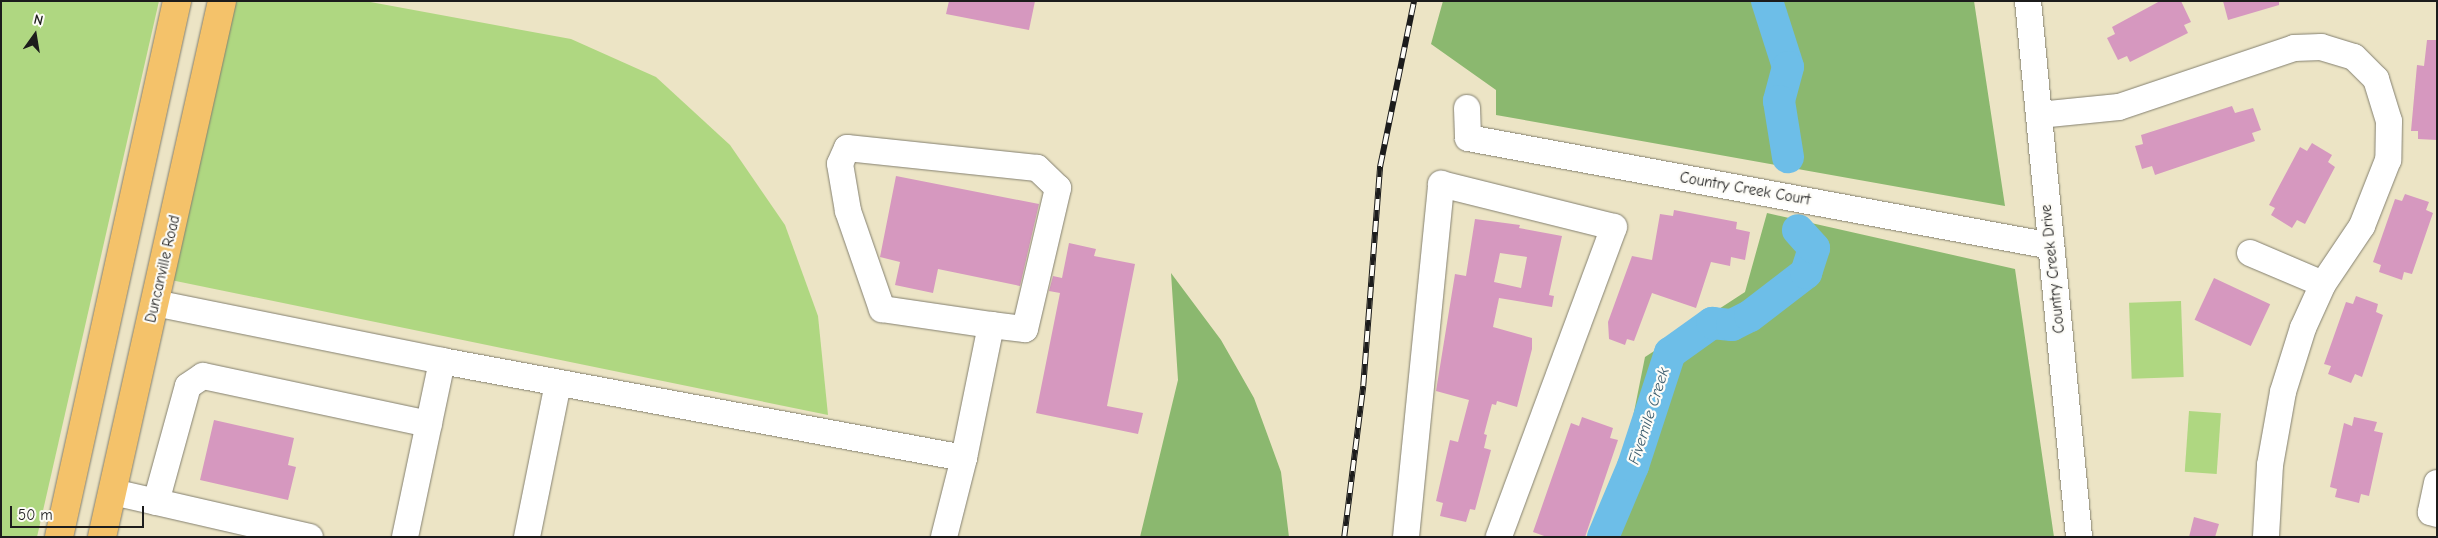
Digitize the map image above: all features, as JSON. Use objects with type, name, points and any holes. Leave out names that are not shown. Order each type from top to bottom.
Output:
[{"type":"main road","points":[[59,537],[177,1]]},
{"type":"main road","name":"Duncanville Road","points":[[102,537],[222,1]]},
{"type":"main road","points":[[112,294],[155,303]]},
{"type":"street","name":"Country Creek Drive","points":[[2028,1],[2079,537]]},
{"type":"street","points":[[2039,116],[2119,107],[2294,48],[2321,47],[2354,57],[2376,79],[2389,121],[2388,160],[2362,226],[2323,284],[2303,328],[2283,392],[2268,481],[2266,537]]},
{"type":"street","name":"Country Creek Court","points":[[1467,108],[1468,138],[2051,246]]},
{"type":"street","points":[[848,148],[1037,168],[1058,188],[1025,329],[991,326],[882,309],[848,211],[840,164],[848,148]]},
{"type":"street","points":[[1406,537],[1441,184],[1614,227],[1499,537]]},
{"type":"street","points":[[2250,253],[2323,284]]},
{"type":"street","points":[[155,303],[442,361],[964,458]]},
{"type":"street","points":[[944,537],[964,458],[991,326]]},
{"type":"street","points":[[405,537],[442,361]]},
{"type":"street","points":[[156,502],[188,386],[203,376],[429,424]]},
{"type":"street","points":[[526,537],[558,383]]},
{"type":"street","points":[[2437,483],[2431,512],[2437,514]]},
{"type":"street","points":[[113,492],[310,537]]},
{"type":"green space","points":[[1,1],[159,1],[37,537],[1,537]]},
{"type":"green space","points":[[236,1],[365,1],[571,39],[656,77],[730,145],[785,225],[818,316],[828,415],[161,278]]},
{"type":"green space","points":[[1443,1],[1974,1],[2005,206],[1496,115],[1496,90],[1431,44]]},
{"type":"green space","points":[[1767,213],[2015,269],[2054,537],[1609,537],[1645,357],[1745,292]]},
{"type":"green space","points":[[1171,273],[1221,340],[1254,398],[1281,472],[1289,537],[1140,537],[1178,380]]},
{"type":"green space","points":[[2181,301],[2184,377],[2132,379],[2129,303]]},
{"type":"green space","points":[[2189,411],[2221,413],[2217,474],[2185,472]]},
{"type":"building","points":[[949,1],[1035,1],[1029,30],[946,14]]},
{"type":"building","points":[[2160,1],[2181,1],[2191,22],[2184,25],[2188,33],[2130,62],[2127,56],[2118,60],[2107,38],[2115,34],[2112,27]]},
{"type":"building","points":[[2223,1],[2279,1],[2279,5],[2228,20]]},
{"type":"building","points":[[2427,40],[2437,40],[2437,140],[2418,139],[2418,131],[2411,131],[2417,65],[2424,66]]},
{"type":"building","points":[[2232,106],[2235,113],[2253,108],[2261,130],[2252,133],[2255,141],[2155,175],[2152,166],[2142,169],[2135,146],[2143,144],[2141,135]]},
{"type":"building","points":[[2312,143],[2332,155],[2328,162],[2335,167],[2305,224],[2297,220],[2292,228],[2271,215],[2275,208],[2269,205],[2300,147],[2307,151]]},
{"type":"building","points":[[896,176],[1039,204],[1020,286],[938,269],[933,293],[895,285],[900,262],[880,257]]},
{"type":"building","points":[[2405,194],[2429,202],[2426,210],[2433,213],[2412,274],[2404,272],[2402,280],[2379,272],[2381,265],[2373,262],[2395,199],[2402,201]]},
{"type":"building","points":[[1674,210],[1737,222],[1736,229],[1750,232],[1745,260],[1731,257],[1730,266],[1711,262],[1696,308],[1652,293],[1634,341],[1627,339],[1625,345],[1609,339],[1608,322],[1632,256],[1652,260],[1660,214],[1673,216]]},
{"type":"building","points":[[1475,219],[1520,225],[1519,228],[1562,236],[1549,295],[1554,296],[1552,307],[1499,298],[1493,327],[1532,338],[1532,349],[1517,407],[1497,401],[1496,405],[1492,404],[1484,434],[1487,435],[1484,448],[1491,450],[1475,510],[1470,509],[1466,522],[1440,516],[1443,503],[1436,501],[1450,440],[1458,442],[1469,400],[1436,391],[1455,274],[1466,276]],"holes":[[[1500,253],[1527,257],[1521,288],[1494,282]]]},
{"type":"building","points":[[1069,243],[1096,249],[1094,256],[1135,264],[1107,406],[1143,413],[1138,434],[1036,413],[1060,293],[1049,291],[1053,276],[1062,278]]},
{"type":"building","points":[[2214,278],[2270,304],[2251,346],[2195,320]]},
{"type":"building","points":[[2356,296],[2378,304],[2376,312],[2383,315],[2362,377],[2355,374],[2351,383],[2328,374],[2331,366],[2324,364],[2346,302],[2353,304]]},
{"type":"building","points":[[1582,417],[1613,428],[1610,438],[1618,440],[1585,537],[1547,537],[1533,532],[1571,423],[1579,426]]},
{"type":"building","points":[[2354,417],[2377,422],[2374,431],[2383,433],[2369,496],[2361,494],[2359,503],[2335,497],[2337,489],[2330,487],[2344,423],[2352,426]]},
{"type":"building","points":[[214,420],[294,438],[288,465],[296,467],[288,500],[200,480]]},
{"type":"building","points":[[2194,517],[2219,524],[2215,537],[2189,537]]},
{"type":"waterway","name":"Fivemile Creek","points":[[1767,1],[1788,67],[1779,101],[1788,157]]},
{"type":"waterway","name":"Fivemile Creek","points":[[1603,537],[1633,466],[1670,353],[1712,323],[1732,325],[1750,316],[1806,273],[1814,248],[1798,230]]},
{"type":"railway","points":[[1344,537],[1363,386],[1380,166],[1414,1]]}]
